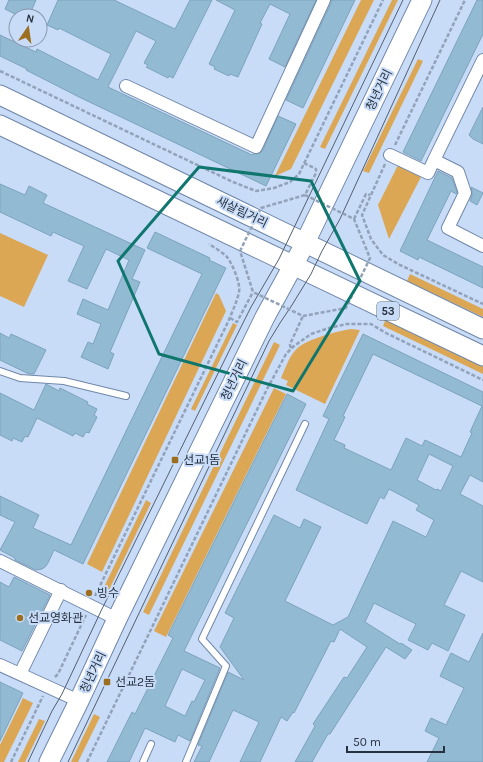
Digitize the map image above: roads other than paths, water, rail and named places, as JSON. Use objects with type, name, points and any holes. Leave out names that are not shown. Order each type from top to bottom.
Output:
[{"type":"main road","name":"청년거리","points":[[49,762],[117,619],[262,324],[294,265],[422,0]]},
{"type":"main road","name":"새살림거리","points":[[0,95],[483,329]]},
{"type":"main road","points":[[0,125],[294,265]]},
{"type":"main road","name":"53","points":[[294,265],[483,356]]},
{"type":"street","points":[[126,86],[256,147],[324,0]]},
{"type":"street","points":[[390,155],[428,173],[483,60]]},
{"type":"street","points":[[434,160],[458,172],[465,193],[448,228],[483,246]]},
{"type":"street","points":[[0,561],[117,619]]},
{"type":"street","points":[[20,674],[61,590]]},
{"type":"street","points":[[0,665],[79,701]]},
{"type":"lane","points":[[0,371],[20,378],[64,382],[126,396]]},
{"type":"lane","points":[[186,762],[226,666],[202,639],[305,424]]},
{"type":"lane","points":[[142,762],[151,744]]},
{"type":"tram line","points":[[28,762],[230,349],[251,307],[279,259],[403,0]]},
{"type":"tram line","points":[[68,762],[269,341],[311,274],[340,219],[440,0]]},
{"type":"place","name":"선교1돔","points":[[175,460]]},
{"type":"place","name":"빙수","points":[[89,593]]},
{"type":"place","name":"선교영화관","points":[[20,618]]},
{"type":"place","name":"선교2돔","points":[[107,682]]}]
